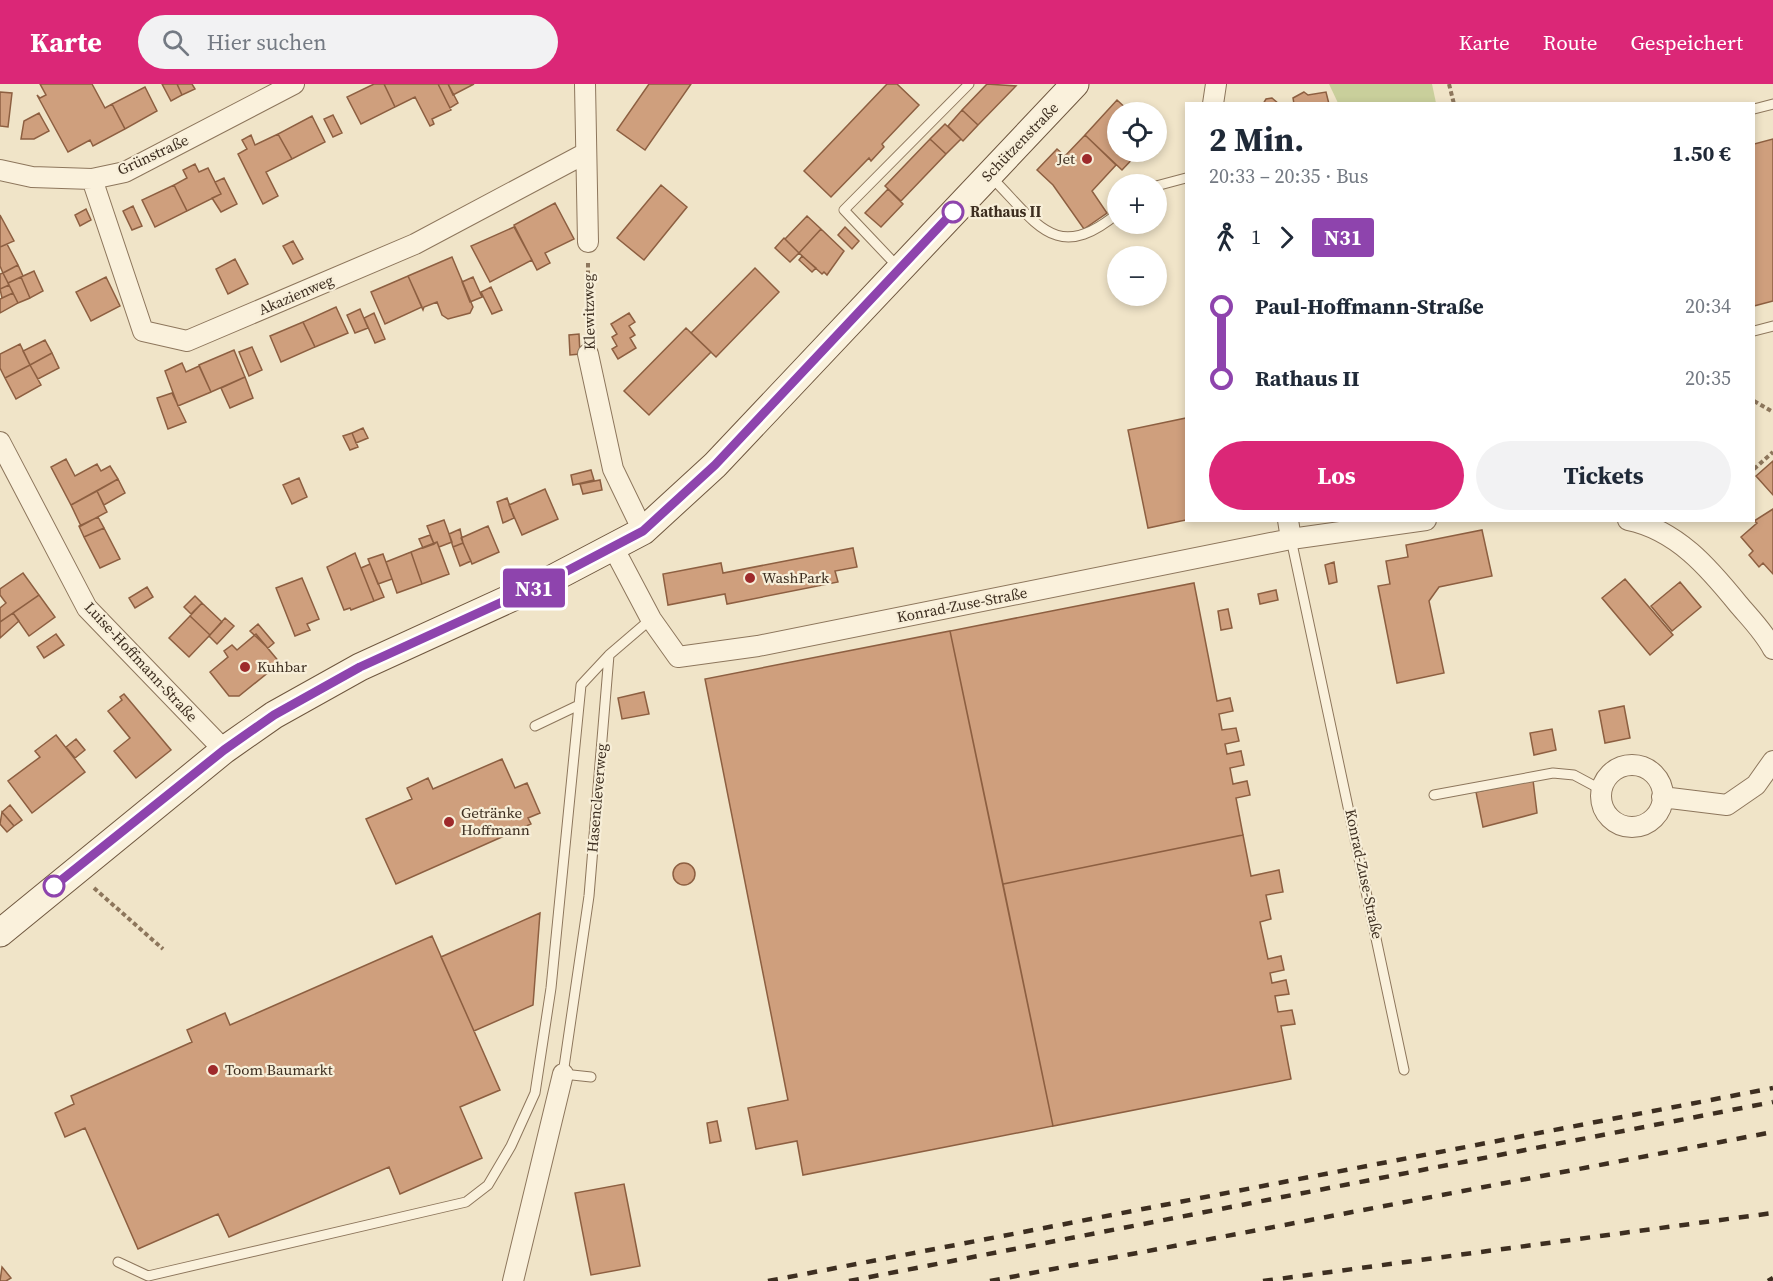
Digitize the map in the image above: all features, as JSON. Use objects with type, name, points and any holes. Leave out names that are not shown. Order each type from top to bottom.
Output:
[{"type":"main road","name":"Schützenstraße","points":[[0,933],[74,870],[224,750],[274,715],[360,667],[614,549],[643,531],[715,465],[1075,84]]},
{"type":"street","name":"Grünstraße","points":[[0,170],[32,177],[92,179],[125,172],[294,84]]},
{"type":"street","points":[[585,84],[588,242]]},
{"type":"street","points":[[1213,102],[1216,84]]},
{"type":"street","name":"Akazienweg","points":[[92,179],[143,330],[187,341],[416,244],[586,153]]},
{"type":"street","name":"Klewitzweg","points":[[588,354],[613,469],[643,531]]},
{"type":"street","name":"Luise-Hoffmann-Straße","points":[[0,441],[87,608],[224,750]]},
{"type":"street","name":"Konrad-Zuse-Straße","points":[[651,619],[678,657],[758,646],[1290,530],[1399,522]]},
{"type":"street","points":[[1636,522],[1673,538],[1708,567],[1773,649]]},
{"type":"street","points":[[614,549],[651,619]]},
{"type":"street","points":[[1662,797],[1727,805],[1756,784],[1773,761]]},
{"type":"street","points":[[1633,765],[1654,774],[1660,783],[1661,806],[1653,818],[1631,826],[1609,817],[1602,804],[1602,790],[1611,773],[1633,765]]},
{"type":"street","name":"Hasencleverweg","points":[[513,1281],[563,1074]]},
{"type":"lane","points":[[899,269],[844,210],[969,84]]},
{"type":"lane","points":[[1755,109],[1773,104]]},
{"type":"lane","points":[[989,175],[1046,232],[1058,238],[1072,239],[1088,235],[1107,221]]},
{"type":"lane","points":[[1167,183],[1185,178]]},
{"type":"lane","points":[[1755,331],[1773,326]]},
{"type":"lane","name":"Konrad-Zuse-Straße","points":[[1290,530],[1316,644],[1404,1070]]},
{"type":"lane","points":[[118,1262],[148,1276],[466,1202],[488,1185],[511,1146],[535,1094],[551,988],[581,685],[609,655],[651,619]]},
{"type":"lane","name":"Hasencleverweg","points":[[563,1074],[589,896],[609,655]]},
{"type":"lane","points":[[535,726],[579,705]]},
{"type":"lane","points":[[1434,795],[1553,773],[1574,775],[1602,790]]},
{"type":"lane","points":[[563,1074],[591,1077]]},
{"type":"path","points":[[1449,84],[1454,102]]},
{"type":"path","name":"Klewitzweg","points":[[588,242],[588,354]]},
{"type":"path","points":[[1755,402],[1773,412]]},
{"type":"path","points":[[1755,468],[1773,452]]},
{"type":"path","points":[[74,870],[163,949]]},
{"type":"green space","points":[[1329,84],[1432,84],[1436,102],[1338,102]]},
{"type":"building","points":[[40,84],[92,84],[105,108],[112,104],[125,129],[93,146],[90,140],[68,152],[37,95],[40,98],[46,95]]},
{"type":"building","points":[[162,84],[177,84],[182,95],[171,101]]},
{"type":"building","points":[[177,84],[192,84],[195,89],[182,95]]},
{"type":"building","points":[[374,84],[384,84],[395,107],[361,124],[347,97]]},
{"type":"building","points":[[384,84],[438,84],[451,110],[432,119],[434,124],[430,126],[415,97],[395,107]]},
{"type":"building","points":[[438,84],[448,84],[458,103],[450,108]]},
{"type":"building","points":[[448,84],[474,84],[453,95]]},
{"type":"building","points":[[649,84],[691,84],[645,150],[617,130]]},
{"type":"building","points":[[887,84],[897,84],[919,105],[882,144],[884,147],[871,161],[869,158],[831,197],[804,171]]},
{"type":"building","points":[[987,84],[1016,86],[978,125],[962,110]]},
{"type":"building","points":[[145,87],[157,111],[125,129],[112,104]]},
{"type":"building","points":[[0,92],[12,93],[8,127],[0,126]]},
{"type":"building","points":[[1304,92],[1308,95],[1326,92],[1328,102],[1294,102],[1293,98]]},
{"type":"building","points":[[1272,98],[1277,102],[1264,102],[1266,99]]},
{"type":"building","points":[[962,110],[978,125],[963,141],[948,126]]},
{"type":"building","points":[[1107,111],[1107,156],[1085,135]]},
{"type":"building","points":[[39,113],[49,131],[34,139],[21,139],[24,121]]},
{"type":"building","points":[[333,115],[342,133],[333,137],[324,119]]},
{"type":"building","points":[[312,116],[325,142],[292,159],[278,134]]},
{"type":"building","points":[[945,124],[961,139],[946,154],[930,139]]},
{"type":"building","points":[[278,134],[292,159],[266,172],[278,196],[263,204],[238,154],[247,149],[242,140],[251,135],[255,145]]},
{"type":"building","points":[[1085,135],[1107,156],[1107,162],[1113,162],[1116,165],[1092,191],[1107,213],[1084,229],[1053,185],[1037,170],[1057,149],[1065,156]]},
{"type":"building","points":[[930,139],[946,154],[901,201],[885,186]]},
{"type":"building","points":[[1773,139],[1773,301],[1755,306],[1755,144]]},
{"type":"building","points":[[1114,162],[1130,162],[1122,170]]},
{"type":"building","points":[[195,164],[199,172],[208,168],[221,194],[187,211],[174,185],[187,178],[183,170]]},
{"type":"building","points":[[224,178],[237,204],[221,212],[212,198],[221,194],[215,182]]},
{"type":"building","points":[[174,185],[187,211],[155,227],[142,200]]},
{"type":"building","points":[[661,185],[687,207],[644,260],[617,238]]},
{"type":"building","points":[[888,189],[903,204],[881,227],[865,213]]},
{"type":"building","points":[[555,203],[574,239],[545,253],[550,263],[537,270],[514,225]]},
{"type":"building","points":[[133,206],[142,226],[132,230],[123,211]]},
{"type":"building","points":[[86,209],[91,220],[80,226],[75,215]]},
{"type":"building","points":[[0,215],[14,241],[0,247]]},
{"type":"building","points":[[807,216],[821,229],[799,253],[785,239]]},
{"type":"building","points":[[514,227],[532,260],[490,282],[471,246]]},
{"type":"building","points":[[845,227],[859,241],[852,249],[838,235]]},
{"type":"building","points":[[821,229],[844,251],[827,275],[824,272],[822,274],[799,253]]},
{"type":"building","points":[[784,238],[799,253],[790,262],[775,248]]},
{"type":"building","points":[[293,241],[303,259],[293,264],[283,246]]},
{"type":"building","points":[[7,244],[18,265],[3,273],[0,266],[0,247]]},
{"type":"building","points":[[802,256],[816,268],[812,272],[799,260]]},
{"type":"building","points":[[452,257],[473,307],[470,313],[448,319],[442,315],[437,302],[424,307],[423,310],[408,276]]},
{"type":"building","points":[[235,259],[248,284],[228,294],[216,269]]},
{"type":"building","points":[[18,265],[23,276],[8,283],[3,273]]},
{"type":"building","points":[[755,268],[779,292],[716,357],[691,333]]},
{"type":"building","points":[[34,271],[43,291],[30,298],[21,277]]},
{"type":"building","points":[[3,273],[9,285],[0,289],[0,274]]},
{"type":"building","points":[[408,276],[422,307],[385,324],[371,292]]},
{"type":"building","points":[[21,277],[30,298],[18,303],[8,283]]},
{"type":"building","points":[[106,277],[120,306],[91,321],[76,292]]},
{"type":"building","points":[[473,277],[482,297],[470,302],[462,282]]},
{"type":"building","points":[[9,285],[13,293],[2,298],[0,289]]},
{"type":"building","points":[[491,287],[502,310],[492,314],[481,292]]},
{"type":"building","points":[[13,293],[18,303],[0,313],[0,299]]},
{"type":"building","points":[[336,307],[348,333],[315,347],[303,322]]},
{"type":"building","points":[[360,309],[368,328],[355,333],[347,315]]},
{"type":"building","points":[[374,313],[385,339],[375,343],[364,318]]},
{"type":"building","points":[[629,313],[635,322],[629,326],[635,335],[630,338],[636,348],[618,359],[612,349],[617,346],[612,337],[617,334],[611,324]]},
{"type":"building","points":[[303,322],[315,347],[281,362],[270,336]]},
{"type":"building","points":[[686,328],[711,352],[649,415],[624,391]]},
{"type":"building","points":[[579,334],[580,354],[570,355],[569,335]]},
{"type":"building","points":[[45,340],[52,353],[30,365],[23,351]]},
{"type":"building","points":[[20,344],[30,365],[5,378],[0,368],[0,354]]},
{"type":"building","points":[[252,347],[262,370],[249,376],[239,352]]},
{"type":"building","points":[[234,350],[245,377],[211,392],[199,365]]},
{"type":"building","points":[[52,353],[59,368],[38,379],[30,365]]},
{"type":"building","points":[[182,363],[186,372],[199,366],[211,392],[178,406],[165,371]]},
{"type":"building","points":[[30,365],[41,385],[16,399],[5,378]]},
{"type":"building","points":[[245,377],[253,398],[230,408],[221,388]]},
{"type":"building","points":[[172,393],[186,422],[168,429],[157,398]]},
{"type":"building","points":[[1185,418],[1185,520],[1148,528],[1128,430]]},
{"type":"building","points":[[363,428],[368,438],[356,443],[352,433]]},
{"type":"building","points":[[352,433],[358,447],[350,450],[343,436]]},
{"type":"building","points":[[66,459],[75,476],[97,464],[101,471],[110,466],[118,479],[71,505],[51,467]]},
{"type":"building","points":[[1773,461],[1773,495],[1756,476]]},
{"type":"building","points":[[591,470],[594,480],[573,485],[571,475]]},
{"type":"building","points":[[299,478],[307,497],[292,504],[283,485]]},
{"type":"building","points":[[118,479],[125,493],[104,505],[97,491]]},
{"type":"building","points":[[600,480],[602,490],[583,494],[580,484]]},
{"type":"building","points":[[545,489],[558,519],[522,535],[509,505]]},
{"type":"building","points":[[97,491],[107,512],[81,526],[71,505]]},
{"type":"building","points":[[507,498],[514,518],[503,523],[497,502]]},
{"type":"building","points":[[1773,509],[1773,574],[1763,563],[1759,567],[1749,555],[1753,551],[1741,537],[1757,523],[1755,520]]},
{"type":"building","points":[[98,517],[104,528],[84,537],[79,526]]},
{"type":"building","points":[[444,520],[452,542],[439,547],[437,542],[434,544],[427,526]]},
{"type":"building","points":[[488,526],[499,552],[472,564],[461,538]]},
{"type":"building","points":[[104,528],[120,559],[100,568],[84,537]]},
{"type":"building","points":[[460,529],[463,543],[453,547],[449,534]]},
{"type":"building","points":[[1482,530],[1492,576],[1439,587],[1429,601],[1444,673],[1397,683],[1378,586],[1390,584],[1386,561],[1408,557],[1406,545]]},
{"type":"building","points":[[430,535],[434,544],[423,548],[419,539]]},
{"type":"building","points":[[437,542],[449,574],[422,584],[411,552]]},
{"type":"building","points":[[463,543],[471,561],[460,566],[453,547]]},
{"type":"building","name":"WashPark","points":[[853,548],[857,567],[835,571],[838,582],[727,604],[725,594],[668,605],[663,574],[721,563],[723,573]]},
{"type":"building","points":[[411,552],[422,584],[397,593],[386,562]]},
{"type":"building","points":[[355,553],[374,601],[351,610],[350,608],[344,610],[327,567]]},
{"type":"building","points":[[383,554],[392,579],[378,584],[368,559]]},
{"type":"building","points":[[1334,562],[1337,582],[1329,584],[1325,565]]},
{"type":"building","points":[[370,564],[384,597],[374,601],[361,568]]},
{"type":"building","points":[[23,573],[39,595],[0,622],[0,608],[6,603],[0,595],[0,589]]},
{"type":"building","points":[[302,578],[319,619],[307,624],[310,630],[295,636],[276,588]]},
{"type":"building","points":[[1625,579],[1673,635],[1650,655],[1602,598]]},
{"type":"building","points":[[1680,582],[1701,607],[1672,631],[1651,606]]},
{"type":"building","points":[[1194,583],[1217,701],[1230,698],[1233,711],[1219,714],[1222,730],[1236,728],[1239,741],[1225,744],[1227,754],[1241,751],[1244,765],[1230,768],[1233,784],[1247,781],[1250,795],[1236,798],[1243,835],[1003,884],[950,631]]},
{"type":"building","points":[[147,587],[153,597],[135,608],[129,598]]},
{"type":"building","points":[[1276,590],[1278,600],[1260,604],[1258,594]]},
{"type":"building","points":[[39,595],[55,617],[29,636],[13,613]]},
{"type":"building","points":[[195,596],[202,603],[191,614],[184,607]]},
{"type":"building","points":[[202,603],[222,622],[210,635],[190,616]]},
{"type":"building","points":[[1228,609],[1232,628],[1221,630],[1218,611]]},
{"type":"building","points":[[13,613],[19,621],[0,638],[0,622]]},
{"type":"building","points":[[190,616],[210,635],[189,657],[169,638]]},
{"type":"building","points":[[225,618],[234,626],[217,644],[209,636]]},
{"type":"building","points":[[258,624],[274,643],[268,648],[250,631]]},
{"type":"building","points":[[950,631],[1053,1126],[803,1175],[797,1141],[756,1149],[748,1108],[788,1100],[705,679]]},
{"type":"building","points":[[56,634],[64,645],[44,658],[37,647]]},
{"type":"building","name":"Kuhbar","points":[[256,634],[280,663],[239,696],[229,696],[210,672],[228,657],[224,651],[232,645],[237,650]]},
{"type":"building","points":[[644,692],[649,714],[622,719],[618,698]]},
{"type":"building","points":[[124,694],[171,750],[136,778],[114,751],[130,738],[108,711],[122,700],[120,697]]},
{"type":"building","points":[[1624,706],[1630,738],[1605,743],[1599,711]]},
{"type":"building","points":[[1552,729],[1556,750],[1534,755],[1530,733]]},
{"type":"building","points":[[56,735],[85,772],[32,813],[8,781],[40,757],[35,751]]},
{"type":"building","points":[[76,739],[85,750],[75,758],[66,747]]},
{"type":"building","name":"Getränke Hoffmann","points":[[502,759],[515,788],[527,783],[540,813],[528,818],[531,824],[396,884],[366,819],[412,799],[407,788],[428,778],[433,789]]},
{"type":"building","points":[[1533,780],[1537,813],[1483,827],[1476,792]]},
{"type":"building","points":[[10,805],[22,820],[14,826],[2,812]]},
{"type":"building","points":[[2,812],[14,826],[7,832],[0,824]]},
{"type":"building","points":[[1243,835],[1251,876],[1279,870],[1283,892],[1266,895],[1271,919],[1260,922],[1268,959],[1281,956],[1284,970],[1270,973],[1272,983],[1286,980],[1289,994],[1275,996],[1278,1012],[1292,1010],[1295,1024],[1281,1026],[1291,1079],[1053,1126],[1003,884]]},
{"type":"building","points":[[684,863],[692,866],[695,874],[692,882],[684,885],[676,882],[673,874],[676,866]]},
{"type":"building","points":[[540,913],[533,1005],[474,1031],[441,957]]},
{"type":"building","points":[[432,936],[500,1090],[460,1107],[482,1158],[400,1194],[389,1167],[229,1237],[218,1214],[138,1249],[85,1128],[65,1137],[55,1113],[74,1104],[71,1096],[192,1042],[187,1030],[225,1013],[230,1025]]},
{"type":"building","points":[[717,1121],[721,1141],[710,1143],[707,1123]]},
{"type":"building","points":[[624,1184],[640,1266],[591,1275],[575,1193]]},
{"type":"building","points":[[2,1267],[11,1278],[6,1281],[0,1281]]},
{"type":"railway","points":[[768,1281],[1773,1088]]},
{"type":"railway","points":[[849,1281],[1773,1102]]},
{"type":"railway","points":[[990,1281],[1773,1132]]},
{"type":"railway","points":[[1263,1281],[1773,1213]]},
{"type":"railway","points":[[1768,1281],[1773,1278]]},
{"type":"bus line","name":"N31","points":[[54,886],[224,750],[274,715],[360,667],[546,582],[614,549],[643,531],[715,465],[953,212]]},
{"type":"place","name":"Jet","points":[[1087,159]]},
{"type":"place","name":"Rathaus II","points":[[953,212]]},
{"type":"place","name":"WashPark","points":[[750,578]]},
{"type":"place","name":"Kuhbar","points":[[245,667]]},
{"type":"place","name":"Getränke Hoffmann","points":[[449,822]]},
{"type":"place","name":"Toom Baumarkt","points":[[213,1070]]}]
